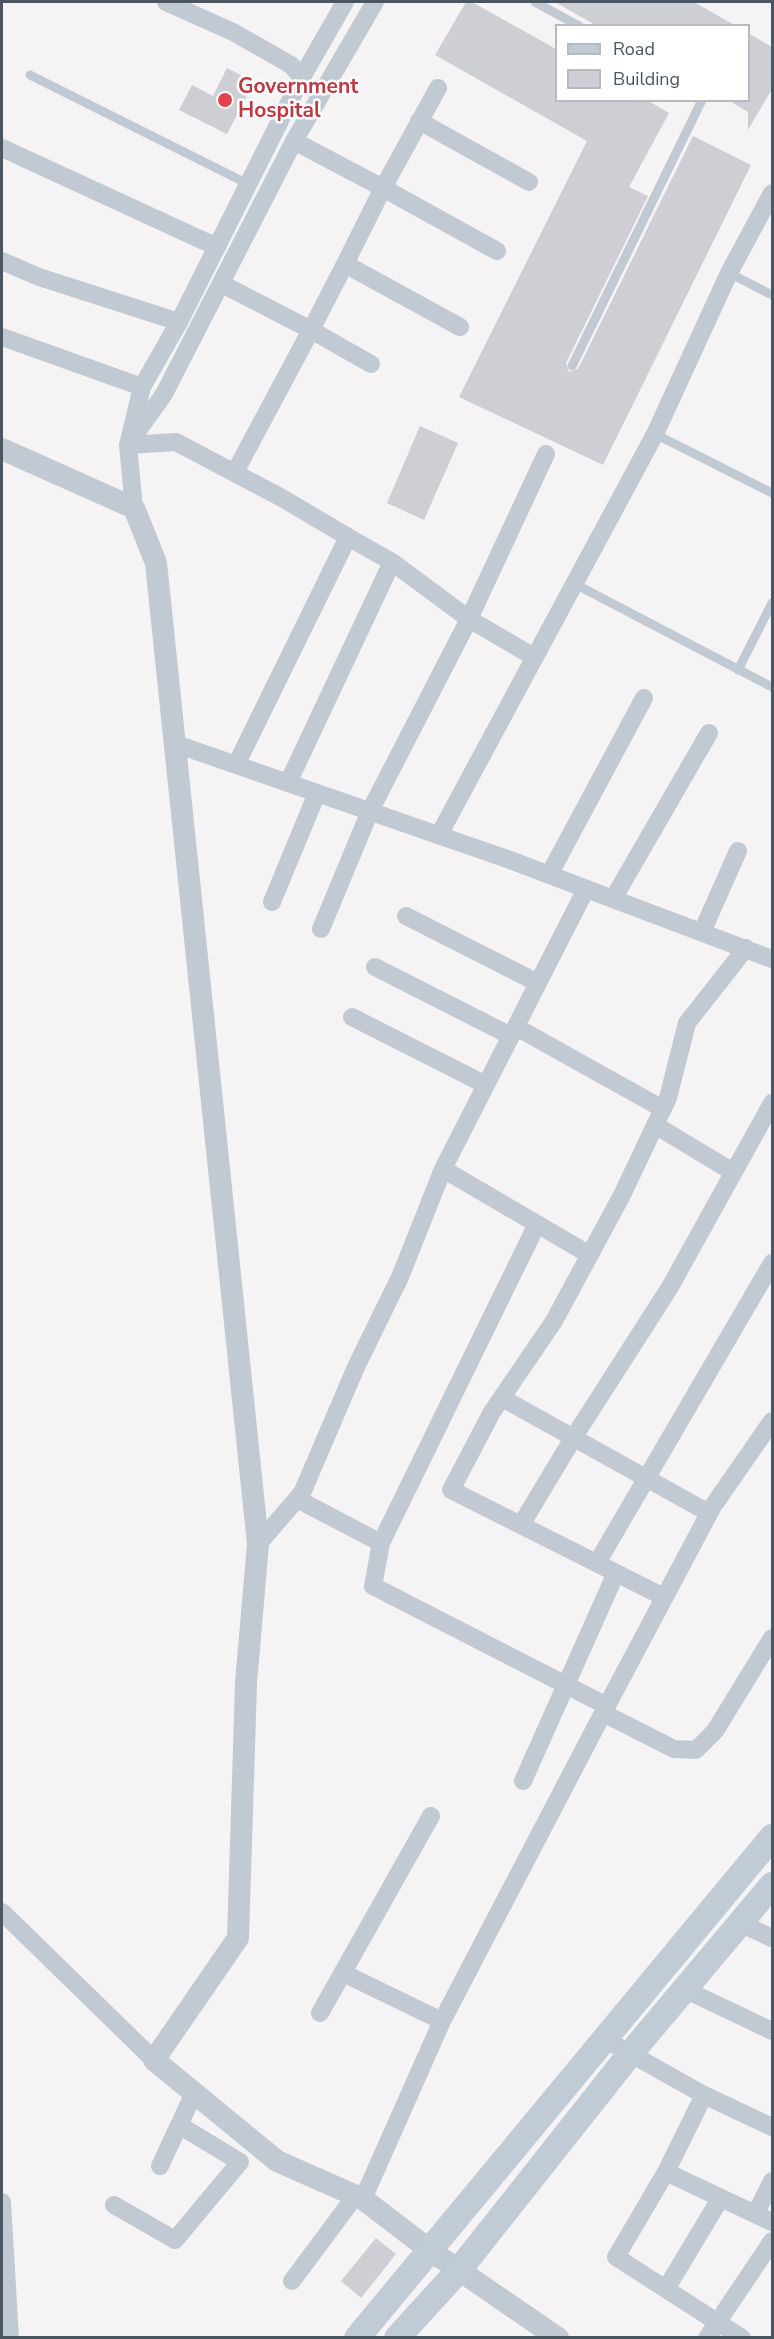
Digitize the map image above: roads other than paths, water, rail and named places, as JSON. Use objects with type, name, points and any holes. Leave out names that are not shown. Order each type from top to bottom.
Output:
[{"type":"main road","points":[[357,2337],[431,2251],[772,1837]]},
{"type":"main road","points":[[397,2337],[459,2270],[630,2054],[772,1885]]},
{"type":"street","points":[[166,2],[233,32],[291,65],[302,77]]},
{"type":"street","points":[[128,445],[164,394],[294,141],[375,2]]},
{"type":"street","points":[[154,2060],[238,1938],[246,1683],[258,1544],[156,563],[134,508],[128,445],[142,387],[179,322],[339,4],[364,20]]},
{"type":"street","points":[[235,472],[383,188],[438,88]]},
{"type":"street","points":[[419,121],[529,182]]},
{"type":"street","points":[[294,141],[497,251]]},
{"type":"street","points":[[2,148],[217,247]]},
{"type":"street","points":[[439,835],[655,434],[729,273],[772,193]]},
{"type":"street","points":[[2,261],[39,277],[179,322]]},
{"type":"street","points":[[345,264],[460,327]]},
{"type":"street","points":[[222,284],[371,364]]},
{"type":"street","points":[[2,337],[142,387]]},
{"type":"street","points":[[128,445],[176,442],[235,472],[392,562],[469,619],[534,657]]},
{"type":"street","points":[[2,449],[134,508]]},
{"type":"street","points":[[321,929],[370,811],[469,619],[546,454]]},
{"type":"street","points":[[236,765],[348,537]]},
{"type":"street","points":[[288,783],[392,562]]},
{"type":"street","points":[[549,875],[644,698]]},
{"type":"street","points":[[613,899],[709,732]]},
{"type":"street","points":[[176,744],[439,835],[772,959]]},
{"type":"street","points":[[272,902],[317,793]]},
{"type":"street","points":[[702,932],[738,851]]},
{"type":"street","points":[[258,1544],[297,1499],[400,1277],[443,1169],[586,889]]},
{"type":"street","points":[[406,916],[538,983]]},
{"type":"street","points":[[664,1597],[451,1490],[502,1398],[554,1321],[590,1255],[668,1098],[687,1023],[746,948]]},
{"type":"street","points":[[375,967],[513,1031],[659,1117],[733,1172]]},
{"type":"street","points":[[352,1017],[486,1085]]},
{"type":"street","points":[[521,1526],[574,1436],[670,1287],[772,1102]]},
{"type":"street","points":[[443,1169],[590,1255]]},
{"type":"street","points":[[537,1224],[381,1543],[373,1586],[565,1684],[674,1749],[696,1750],[715,1731],[772,1638]]},
{"type":"street","points":[[597,1563],[772,1263]]},
{"type":"street","points":[[502,1398],[709,1513]]},
{"type":"street","points":[[292,2282],[359,2197],[442,2021],[664,1597],[709,1513],[772,1421]]},
{"type":"street","points":[[297,1499],[381,1543]]},
{"type":"street","points":[[523,1781],[616,1573]]},
{"type":"street","points":[[320,2013],[431,1816]]},
{"type":"street","points":[[2,1912],[154,2060],[277,2161],[359,2197],[431,2251],[558,2337]]},
{"type":"street","points":[[740,1923],[772,1938]]},
{"type":"street","points":[[343,1973],[442,2021]]},
{"type":"street","points":[[684,1989],[772,2031]]},
{"type":"street","points":[[606,2040],[704,2095],[772,2127]]},
{"type":"street","points":[[160,2166],[195,2093]]},
{"type":"street","points":[[704,2095],[666,2172],[616,2258],[666,2289],[712,2330],[742,2337]]},
{"type":"street","points":[[114,2205],[175,2240],[240,2162],[179,2126]]},
{"type":"street","points":[[666,2172],[772,2222]]},
{"type":"street","points":[[756,2214],[772,2181]]},
{"type":"street","points":[[666,2289],[720,2199]]},
{"type":"street","points":[[2,2202],[10,2337]]},
{"type":"street","points":[[712,2330],[772,2241]]},
{"type":"lane","points":[[535,2],[575,24]]},
{"type":"lane","points":[[30,75],[248,184]]},
{"type":"lane","points":[[572,366],[701,102]]},
{"type":"lane","points":[[729,273],[772,295]]},
{"type":"lane","points":[[655,434],[772,493]]},
{"type":"lane","points":[[575,584],[772,687]]},
{"type":"lane","points":[[738,670],[772,603]]},
{"type":"place","name":"Government Hospital","points":[[225,100]]}]
